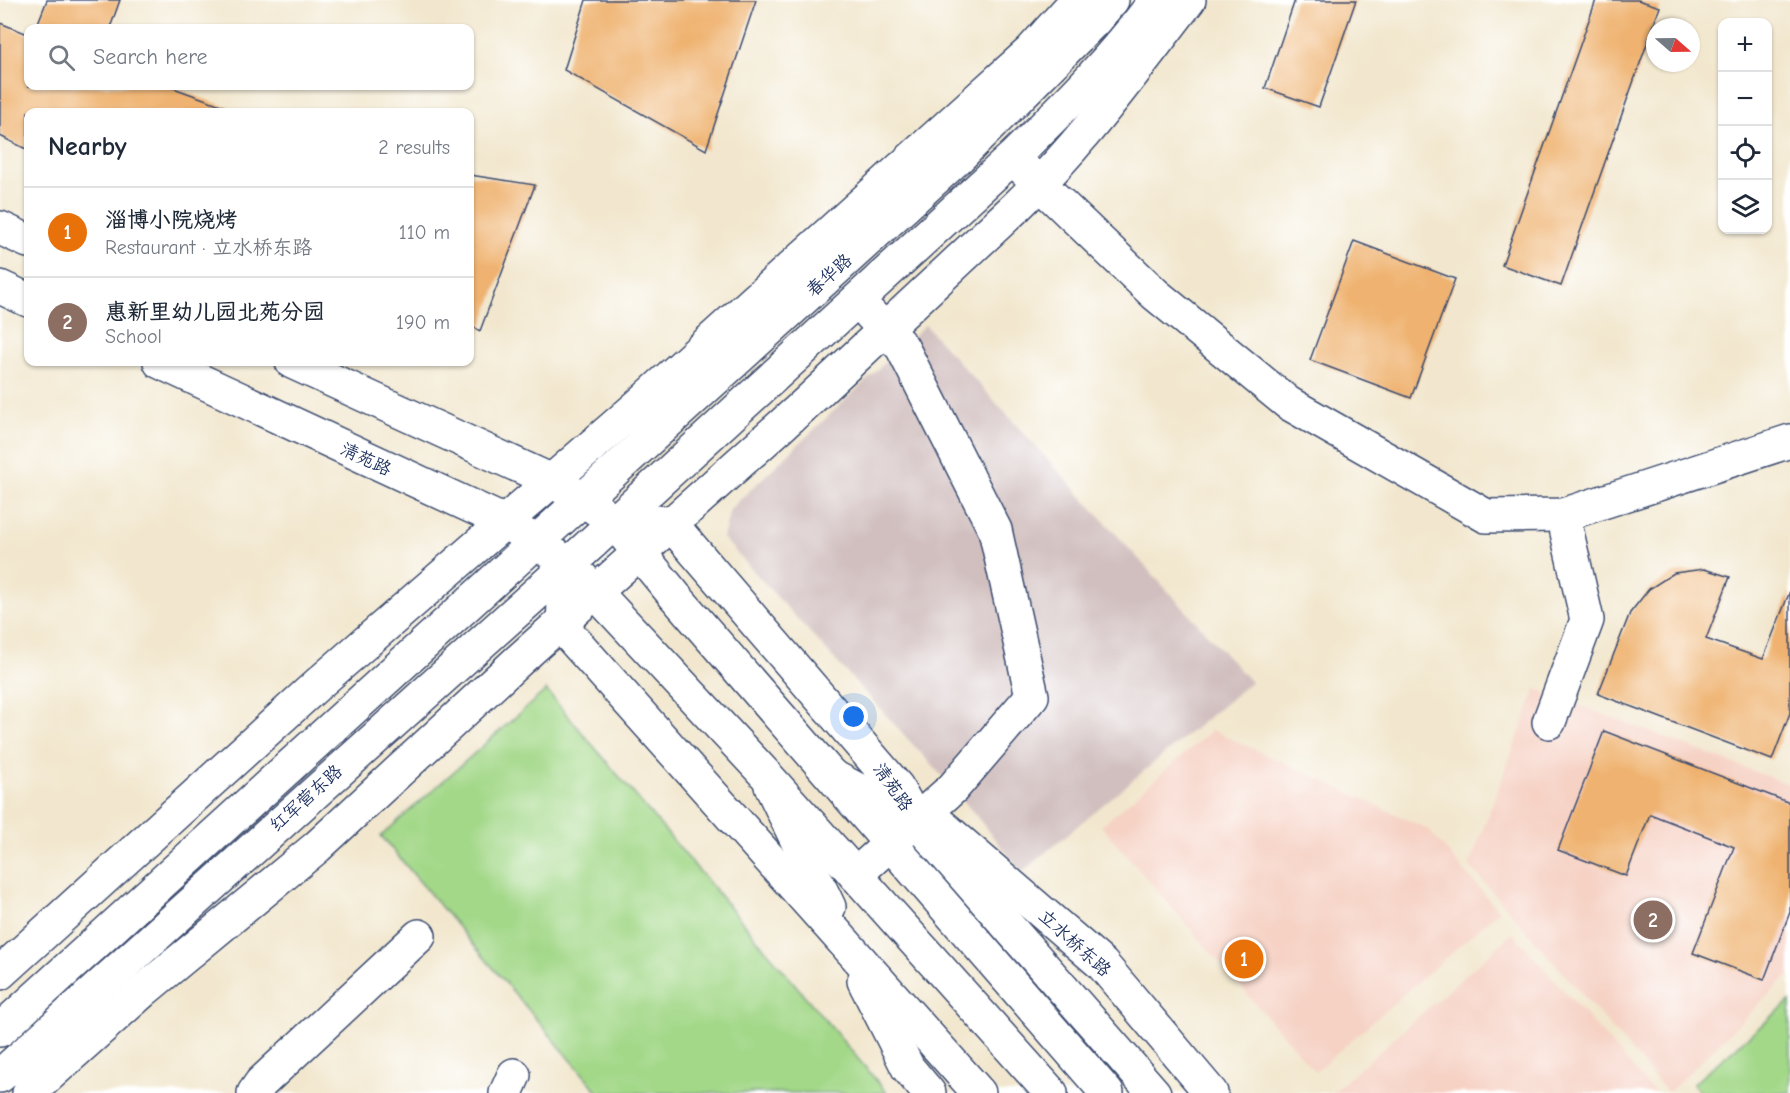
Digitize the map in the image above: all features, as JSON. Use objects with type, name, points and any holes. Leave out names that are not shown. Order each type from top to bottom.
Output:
[{"type":"street","points":[[0,974],[318,684],[552,481],[1030,52],[1077,0]]},
{"type":"street","name":"春华路","points":[[537,541],[960,156],[1112,0]]},
{"type":"street","name":"春华路","points":[[614,522],[1012,157],[1086,85],[1123,44],[1156,0]]},
{"type":"street","points":[[29,1093],[143,992],[316,846],[885,329],[1040,184],[1121,87],[1189,0]]},
{"type":"street","points":[[1012,157],[1155,294],[1288,403],[1486,516],[1563,515],[1790,441]]},
{"type":"street","points":[[0,228],[24,239]]},
{"type":"street","points":[[0,286],[24,298]]},
{"type":"street","points":[[855,875],[953,788],[1032,696],[995,530],[902,347],[856,299]]},
{"type":"street","name":"清苑路","points":[[169,366],[505,522],[569,564],[766,775],[1051,1093]]},
{"type":"street","name":"清苑路","points":[[301,366],[552,481],[583,499],[614,522],[638,554],[1107,1093]]},
{"type":"street","points":[[1549,722],[1587,620],[1563,515]]},
{"type":"street","points":[[614,522],[669,522],[671,524]]},
{"type":"street","name":"红军营东路","points":[[0,1076],[614,522]]},
{"type":"street","name":"清苑路","points":[[671,524],[897,787],[916,821],[1154,1093]]},
{"type":"street","name":"红军营东路","points":[[0,1030],[537,541]]},
{"type":"street","points":[[569,564],[563,628],[979,1093]]},
{"type":"street","points":[[766,775],[908,1068],[929,1093]]},
{"type":"street","points":[[831,775],[916,821]]},
{"type":"street","name":"立水桥东路","points":[[916,821],[942,826],[1102,964],[1211,1093]]},
{"type":"street","points":[[254,1093],[261,1083],[419,936]]},
{"type":"shaded area","points":[[925,325],[1251,682],[1022,872],[953,788],[723,538],[730,509]]},
{"type":"shaded area","points":[[1536,689],[1790,785],[1790,974],[1668,1093],[1469,865]]},
{"type":"shaded area","points":[[1212,730],[1428,829],[1499,911],[1315,1072],[1101,826]]},
{"type":"shaded area","points":[[1513,933],[1655,1093],[1332,1093]]},
{"type":"green space","points":[[546,690],[887,1093],[599,1093],[381,836]]},
{"type":"green space","points":[[1790,1001],[1790,1093],[1701,1093],[1693,1084]]},
{"type":"building","points":[[47,0],[120,0],[111,24],[38,24]]},
{"type":"building","points":[[586,0],[756,0],[706,150],[564,70]]},
{"type":"building","points":[[1295,0],[1356,0],[1319,107],[1265,88]]},
{"type":"building","points":[[1596,0],[1638,0],[1660,7],[1656,18],[1646,18],[1646,46],[1561,286],[1502,265]]},
{"type":"building","points":[[0,23],[24,32],[24,90],[179,90],[229,108],[24,108],[24,148],[0,136]]},
{"type":"building","points":[[474,176],[535,185],[480,331],[474,327]]},
{"type":"building","points":[[1354,241],[1455,279],[1411,398],[1310,360]]},
{"type":"building","points":[[1704,569],[1730,577],[1706,639],[1763,659],[1790,591],[1790,713],[1772,760],[1598,694],[1630,613],[1649,589],[1674,573]]},
{"type":"building","points":[[1604,731],[1790,803],[1790,912],[1764,980],[1693,953],[1734,847],[1650,814],[1626,876],[1558,850]]},
{"type":"place","name":"惠新里幼儿园北苑分园","points":[[1653,920]]},
{"type":"place","name":"淄博小院烧烤","points":[[1244,959]]}]
